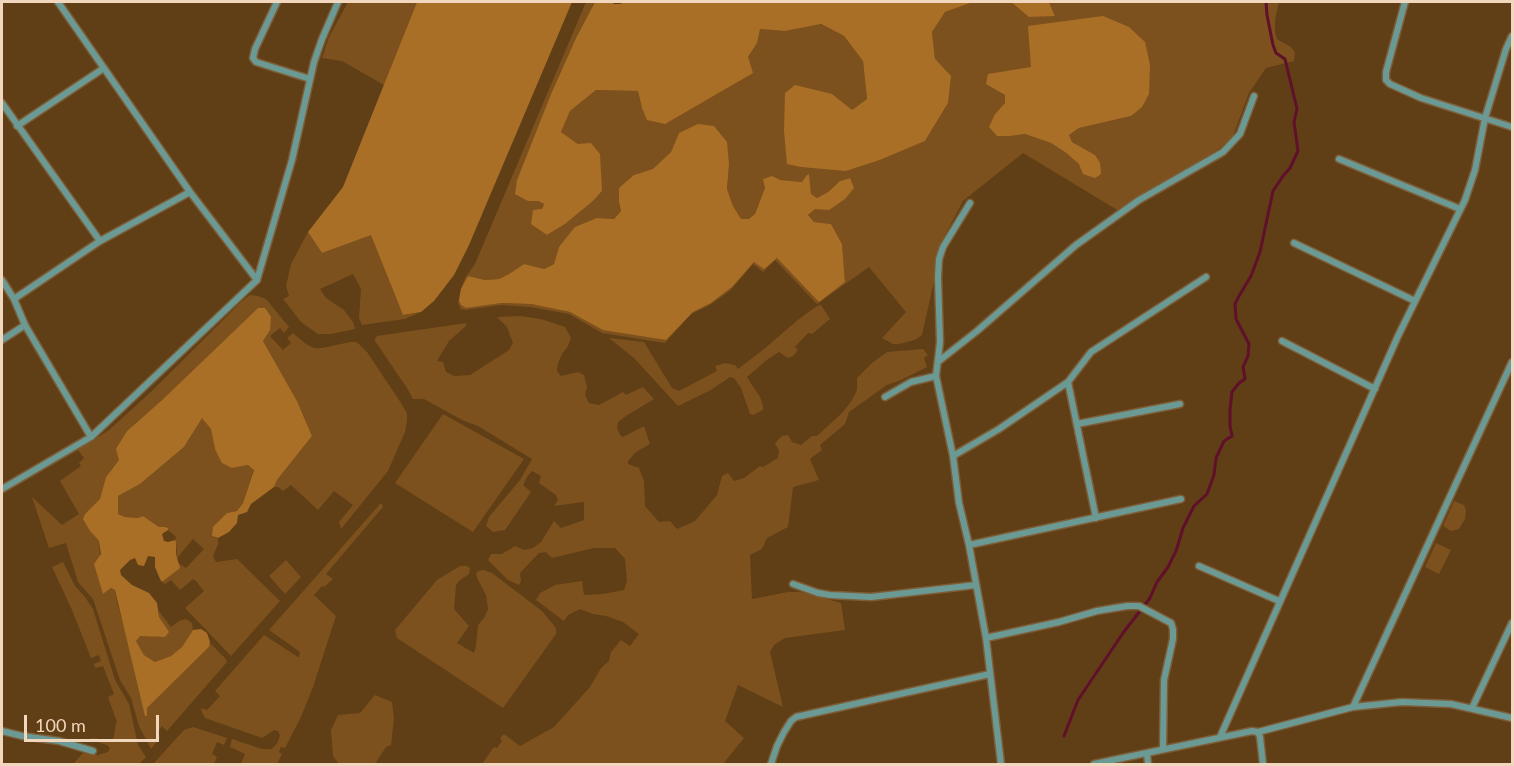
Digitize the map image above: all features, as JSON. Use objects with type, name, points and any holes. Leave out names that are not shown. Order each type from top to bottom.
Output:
[{"type":"street","points":[[58,2],[190,192],[257,280]]},
{"type":"street","points":[[277,2],[253,58],[256,62],[310,79]]},
{"type":"street","points":[[2,489],[91,437],[257,280],[292,160],[314,62],[338,2]]},
{"type":"street","points":[[1405,2],[1386,72],[1386,80],[1421,98],[1512,127]]},
{"type":"street","points":[[1220,737],[1415,301],[1465,200],[1475,170],[1485,118],[1512,36]]},
{"type":"street","points":[[17,126],[104,68]]},
{"type":"street","points":[[939,361],[1085,238],[1139,200],[1223,152],[1240,134],[1254,96]]},
{"type":"street","points":[[2,103],[100,241]]},
{"type":"street","points":[[1339,159],[1460,209]]},
{"type":"street","points":[[14,299],[100,241],[190,192]]},
{"type":"street","points":[[970,203],[943,247],[939,259],[940,342],[936,376],[986,638],[1001,765]]},
{"type":"street","points":[[1294,243],[1415,301]]},
{"type":"street","points":[[953,456],[999,429],[1068,382],[1091,352],[1206,277]]},
{"type":"street","points":[[2,280],[91,437]]},
{"type":"street","points":[[2,340],[26,325]]},
{"type":"street","points":[[1282,341],[1375,389]]},
{"type":"street","points":[[1353,707],[1512,362]]},
{"type":"street","points":[[885,397],[910,382],[936,376]]},
{"type":"street","points":[[1068,382],[1096,518]]},
{"type":"street","points":[[1077,424],[1180,404]]},
{"type":"street","points":[[969,545],[1181,499]]},
{"type":"street","points":[[1199,566],[1279,601]]},
{"type":"street","points":[[793,584],[818,593],[870,597],[976,585]]},
{"type":"street","points":[[986,638],[1059,622],[1096,611],[1127,606],[1142,607],[1171,623],[1173,630],[1164,680],[1163,749]]},
{"type":"street","points":[[1472,708],[1512,623]]},
{"type":"street","points":[[771,765],[784,732],[796,717],[990,674]]},
{"type":"street","points":[[1094,765],[1220,737],[1258,732],[1353,707],[1402,702],[1451,704],[1512,718]]},
{"type":"street","points":[[2,731],[59,741],[93,751]]},
{"type":"street","points":[[1258,732],[1263,765]]},
{"type":"street","points":[[1147,753],[1148,765]]},
{"type":"shaded area","points":[[348,2],[417,2],[384,85],[342,61],[322,58],[329,37]]},
{"type":"shaded area","points":[[417,2],[572,2],[469,245],[454,275],[434,301],[421,312],[403,315],[371,235],[322,253],[308,232],[343,187]]},
{"type":"shaded area","points":[[586,2],[595,2],[551,94],[517,180],[528,201],[538,201],[544,204],[542,209],[547,235],[565,224],[602,191],[578,144],[561,132],[570,111],[596,90],[638,91],[642,108],[748,57],[757,43],[759,29],[785,31],[820,24],[844,36],[863,61],[867,99],[852,110],[846,171],[925,141],[948,103],[935,59],[932,32],[945,12],[973,2],[1011,2],[1029,17],[1055,15],[1049,2],[1279,2],[1275,33],[1277,39],[1295,52],[1294,61],[1266,68],[1249,93],[1231,141],[1119,211],[1023,153],[963,201],[937,253],[935,277],[922,335],[915,340],[893,344],[882,338],[906,312],[869,267],[817,304],[775,260],[763,272],[753,264],[731,290],[710,305],[691,314],[711,303],[732,287],[754,262],[776,258],[845,282],[842,244],[831,224],[814,222],[808,215],[850,178],[840,181],[817,198],[811,194],[806,176],[802,182],[780,180],[765,188],[755,214],[749,220],[741,219],[727,189],[729,165],[679,133],[671,152],[653,170],[634,175],[619,202],[621,211],[614,219],[597,218],[559,247],[554,264],[543,269],[524,264],[499,279],[485,280],[468,276],[459,301],[466,308],[502,303],[531,304],[570,312],[585,319],[666,340],[690,315],[665,343],[602,333],[569,314],[530,307],[501,305],[461,309],[458,303],[460,292],[465,278],[475,264]],"holes":[[[1031,67],[1131,116],[1079,128],[1069,135],[1072,142],[1095,155],[1079,164],[1051,143],[1025,134],[1010,136],[995,114],[1005,103],[1005,95],[998,90]]]},
{"type":"shaded area","points":[[595,2],[620,4],[625,2],[973,2],[945,12],[932,32],[935,59],[951,76],[948,103],[925,141],[846,171],[787,164],[784,131],[785,93],[795,85],[832,94],[852,110],[867,99],[863,61],[844,36],[821,24],[785,31],[760,29],[757,43],[748,57],[753,73],[665,124],[647,120],[638,91],[596,90],[570,111],[561,132],[578,144],[591,143],[600,154],[602,191],[565,224],[547,235],[531,224],[533,210],[542,209],[544,204],[538,201],[528,201],[515,194],[517,180],[551,94]]},
{"type":"shaded area","points":[[1011,2],[1049,2],[1055,16],[1029,17]]},
{"type":"shaded area","points":[[1103,16],[1129,27],[1145,42],[1150,65],[1149,94],[1142,107],[1131,116],[1079,128],[1069,135],[1072,142],[1095,155],[1100,163],[1101,174],[1095,178],[1083,174],[1079,164],[1051,143],[1025,134],[997,136],[989,127],[995,114],[1005,103],[1005,95],[986,84],[988,74],[1031,67],[1028,26]]},
{"type":"shaded area","points":[[698,124],[714,126],[727,142],[729,165],[727,189],[741,219],[749,219],[755,214],[765,188],[763,179],[772,176],[780,180],[802,182],[809,174],[811,194],[817,198],[840,181],[850,178],[854,188],[845,199],[829,210],[815,209],[808,215],[814,222],[831,224],[842,244],[845,282],[819,302],[777,258],[764,269],[754,262],[732,287],[711,303],[693,312],[666,340],[603,330],[570,312],[531,304],[502,303],[466,308],[461,305],[459,301],[461,289],[468,276],[485,280],[499,279],[524,264],[544,269],[554,264],[559,247],[575,227],[597,218],[614,219],[621,211],[619,188],[634,175],[653,169],[671,152],[679,133]]},
{"type":"shaded area","points":[[308,232],[322,253],[371,234],[403,315],[421,312],[405,319],[362,325],[359,318],[361,289],[353,274],[320,289],[326,298],[344,310],[355,329],[318,334],[301,322],[283,299],[289,296],[286,286],[291,264]]},
{"type":"shaded area","points":[[250,295],[266,299],[289,327],[284,333],[280,328],[270,336],[283,350],[291,343],[287,338],[293,333],[314,348],[350,342],[360,345],[407,413],[405,432],[388,471],[341,529],[339,522],[353,505],[334,491],[318,510],[291,485],[283,491],[274,487],[312,436],[297,401],[263,341],[265,308],[258,308],[127,431],[119,460],[106,477],[100,500],[93,507],[90,531],[99,541],[103,594],[111,588],[115,590],[147,708],[209,647],[210,643],[227,662],[167,731],[162,726],[157,733],[160,738],[151,749],[139,726],[131,698],[120,680],[93,599],[78,582],[66,543],[49,548],[32,497],[62,525],[79,514],[60,481],[81,466],[79,463],[84,458],[78,450],[109,430]]},
{"type":"shaded area","points":[[821,305],[830,319],[812,334],[808,333],[795,347],[798,350],[793,356],[788,358],[779,352],[747,377],[763,406],[763,410],[753,415],[750,414],[741,388],[734,378],[730,377],[711,390],[678,406],[634,358],[609,338],[644,342],[672,388],[679,391],[717,371],[715,366],[725,363],[735,365],[738,369],[799,319]]},
{"type":"shaded area","points":[[258,308],[265,308],[271,317],[270,330],[263,341],[297,401],[312,436],[274,487],[251,504],[247,512],[238,515],[237,523],[229,532],[218,538],[212,536],[213,527],[227,513],[237,511],[243,503],[254,470],[248,465],[232,468],[222,463],[215,449],[211,429],[202,418],[184,447],[140,484],[118,496],[118,514],[125,517],[143,516],[159,527],[168,528],[162,534],[164,541],[175,540],[176,542],[176,554],[180,568],[162,582],[155,567],[155,557],[148,556],[144,566],[138,565],[135,558],[120,570],[121,575],[132,585],[149,593],[157,603],[159,617],[169,632],[165,637],[140,636],[136,641],[144,655],[155,662],[171,656],[182,647],[193,630],[201,629],[207,633],[210,642],[209,647],[147,708],[147,716],[145,716],[115,590],[111,588],[103,594],[94,564],[101,554],[99,541],[83,519],[100,499],[106,477],[119,460],[116,449],[127,431]]},
{"type":"shaded area","points":[[520,316],[541,319],[565,327],[571,338],[558,363],[557,371],[561,376],[578,372],[584,375],[587,387],[585,395],[589,403],[599,405],[623,392],[626,395],[643,387],[654,399],[618,422],[617,428],[623,437],[644,426],[650,444],[636,452],[628,464],[639,468],[644,481],[645,506],[659,522],[670,521],[677,529],[695,521],[717,495],[722,476],[728,473],[734,481],[744,478],[760,466],[763,467],[778,458],[779,451],[775,443],[782,436],[788,435],[792,442],[801,445],[812,436],[817,436],[843,412],[852,400],[857,390],[857,378],[887,352],[923,349],[928,355],[924,358],[927,367],[887,385],[849,412],[845,424],[820,445],[822,450],[810,459],[819,480],[793,487],[788,527],[767,538],[762,549],[750,555],[752,599],[788,592],[801,592],[841,603],[845,630],[785,638],[774,645],[770,652],[783,707],[738,685],[725,721],[744,738],[723,764],[482,764],[494,747],[497,748],[504,734],[520,746],[554,727],[590,687],[621,640],[630,646],[639,634],[623,622],[580,609],[568,615],[564,621],[536,600],[540,593],[555,585],[582,581],[584,595],[624,590],[627,581],[625,559],[615,548],[594,548],[552,558],[546,552],[539,553],[520,573],[519,585],[508,580],[488,560],[491,554],[502,554],[515,546],[524,550],[533,548],[541,542],[554,521],[561,528],[584,520],[584,502],[554,506],[558,500],[556,495],[539,483],[541,476],[532,471],[523,485],[531,492],[505,530],[493,532],[486,526],[489,517],[520,480],[532,459],[478,426],[424,399],[413,399],[375,341],[377,336],[466,323],[466,326],[449,341],[437,361],[443,362],[446,372],[454,376],[470,375],[509,350],[513,343],[507,327],[497,317]]},
{"type":"shaded area","points":[[443,414],[524,459],[473,532],[395,483]]},
{"type":"shaded area","points":[[202,417],[211,428],[215,449],[232,468],[248,465],[254,469],[243,503],[237,511],[227,513],[212,536],[218,539],[213,556],[216,562],[237,559],[280,601],[231,656],[185,608],[204,591],[195,580],[193,579],[180,590],[171,580],[165,584],[162,582],[179,568],[178,563],[186,568],[204,549],[193,539],[177,558],[176,537],[168,528],[159,527],[143,516],[125,517],[118,514],[118,496],[140,484],[184,447]]},
{"type":"shaded area","points":[[1454,501],[1464,505],[1466,510],[1465,519],[1459,529],[1451,531],[1443,526]]},
{"type":"shaded area","points":[[380,504],[383,507],[326,574],[333,579],[314,595],[336,616],[313,687],[285,748],[281,747],[279,752],[282,754],[277,764],[241,764],[245,754],[230,747],[232,739],[262,749],[272,749],[278,742],[280,735],[278,731],[274,730],[262,738],[205,718],[201,708],[207,710],[220,696],[215,691],[264,635],[299,657],[300,652],[269,630]]},
{"type":"shaded area","points":[[1436,543],[1451,550],[1439,574],[1425,567]]},
{"type":"shaded area","points":[[286,560],[301,577],[285,594],[269,576]]},
{"type":"shaded area","points":[[63,562],[75,586],[93,609],[115,680],[129,704],[138,745],[146,757],[139,764],[73,764],[83,753],[97,755],[108,752],[110,748],[107,745],[91,740],[91,738],[111,740],[114,737],[117,722],[108,697],[114,694],[103,666],[95,668],[94,664],[101,661],[99,655],[91,658],[52,567]]},
{"type":"shaded area","points":[[460,566],[470,568],[469,574],[456,585],[454,609],[469,626],[457,643],[474,653],[478,625],[488,609],[486,595],[476,574],[484,570],[492,573],[542,611],[556,628],[556,634],[503,708],[397,638],[395,630],[437,580]]},
{"type":"shaded area","points":[[158,610],[171,627],[186,619],[192,623],[193,630],[182,647],[171,656],[155,662],[144,655],[136,641],[140,635],[165,637],[168,632],[159,617]]},
{"type":"shaded area","points":[[375,695],[392,702],[394,719],[391,745],[386,747],[375,764],[339,764],[333,756],[331,730],[338,715],[360,713]]},
{"type":"shaded area","points":[[193,727],[227,738],[224,745],[217,742],[212,754],[217,757],[214,764],[153,764],[184,730]]},
{"type":"waterway","points":[[1064,736],[1078,700],[1123,633],[1150,598],[1157,582],[1168,567],[1194,506],[1207,494],[1214,475],[1216,458],[1224,441],[1232,436],[1230,426],[1232,392],[1245,379],[1243,367],[1248,356],[1249,344],[1236,319],[1235,304],[1251,276],[1260,252],[1273,191],[1290,168],[1298,151],[1294,122],[1297,109],[1285,59],[1276,53],[1273,45],[1266,2]]}]
